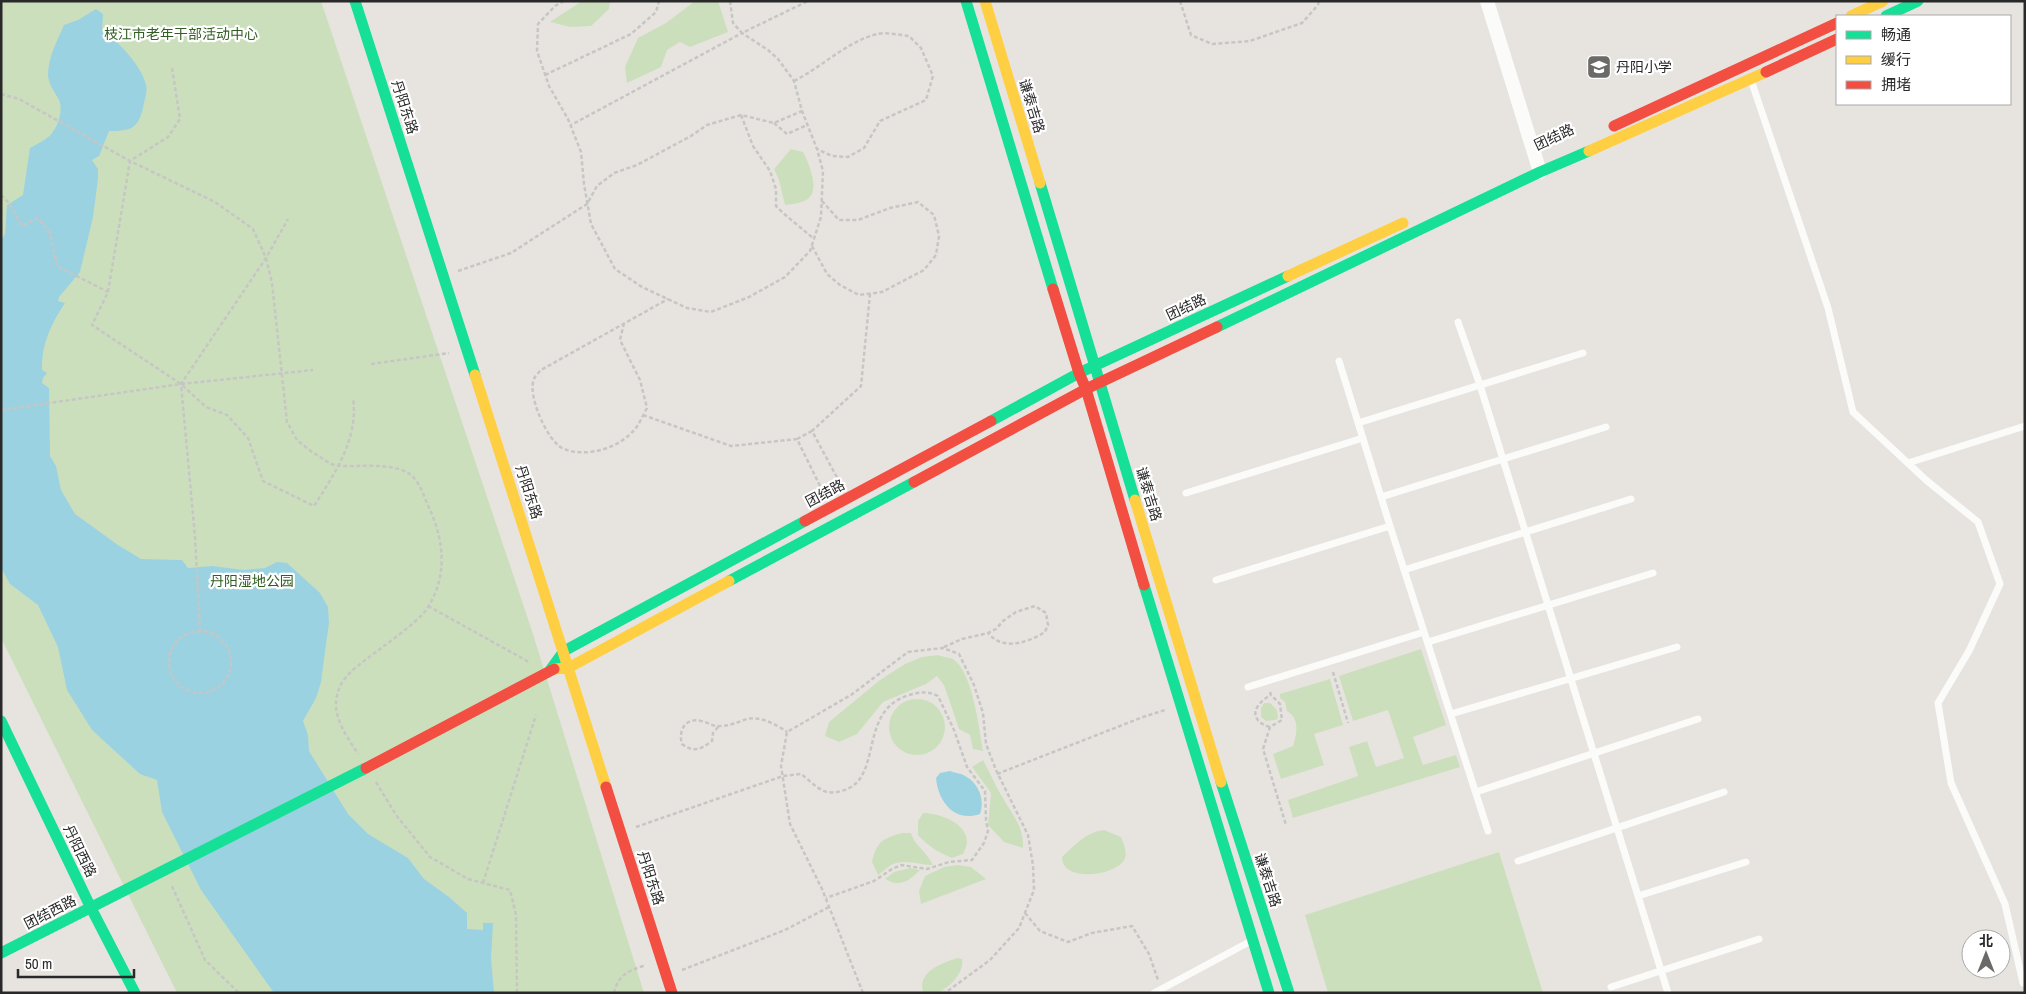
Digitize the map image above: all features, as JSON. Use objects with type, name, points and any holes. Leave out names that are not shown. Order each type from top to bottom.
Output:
[{"type":"street","name":"丹阳东路","points":[[356,1],[672,993]]},
{"type":"street","points":[[966,1],[1079,373],[1086,389],[1252,940],[1270,993]]},
{"type":"street","name":"谦泰吉路","points":[[985,1],[1199,714],[1289,993]]},
{"type":"street","points":[[1487,1],[1539,166]]},
{"type":"street","points":[[1853,15],[1883,1]]},
{"type":"street","points":[[1888,15],[1918,1]]},
{"type":"street","points":[[1608,129],[1836,23]]},
{"type":"street","name":"团结路","points":[[1483,186],[1539,166],[1751,80],[1836,39]]},
{"type":"street","name":"团结路","points":[[568,668],[1086,389],[1539,166],[1564,149]]},
{"type":"street","name":"团结路","points":[[564,651],[1079,373],[1410,220]]},
{"type":"street","points":[[548,670],[564,651]]},
{"type":"street","points":[[548,670],[568,668]]},
{"type":"street","name":"团结西路","points":[[1,953],[348,778],[548,670]]},
{"type":"street","name":"丹阳西路","points":[[1,721],[91,908],[135,993]]},
{"type":"lane","points":[[1751,80],[1828,308],[1853,412],[1908,463],[1978,522],[2000,584],[1969,651],[1938,703],[1951,783],[2005,904],[2023,983],[2025,982]]},
{"type":"lane","points":[[1458,322],[1503,458],[1668,993]]},
{"type":"lane","points":[[1358,423],[1583,353]]},
{"type":"lane","points":[[1339,361],[1488,831]]},
{"type":"lane","points":[[1908,463],[2025,426]]},
{"type":"lane","points":[[1381,497],[1606,427]]},
{"type":"lane","points":[[1186,493],[1363,438]]},
{"type":"lane","points":[[1404,570],[1525,531],[1631,500]]},
{"type":"lane","points":[[1216,580],[1390,526]]},
{"type":"lane","points":[[1428,642],[1653,573]]},
{"type":"lane","points":[[1248,687],[1424,632]]},
{"type":"lane","points":[[1451,714],[1677,647]]},
{"type":"lane","points":[[1476,792],[1594,755],[1698,719]]},
{"type":"lane","points":[[1518,860],[1724,792]]},
{"type":"lane","points":[[1638,896],[1746,862]]},
{"type":"lane","points":[[1611,987],[1759,939]]},
{"type":"lane","points":[[1154,993],[1252,940]]},
{"type":"path","points":[[564,1],[555,6],[538,24],[537,51],[549,86],[571,126],[581,152],[591,224],[615,270],[642,287],[687,308],[711,312],[749,297],[785,277],[810,251],[820,217],[822,171],[817,149],[802,111],[794,81],[778,59],[733,23],[730,1]]},
{"type":"path","points":[[545,75],[631,34],[656,12],[659,1]]},
{"type":"path","points":[[571,126],[742,32],[808,1]]},
{"type":"path","points":[[1180,1],[1191,35],[1212,44],[1250,41],[1302,23],[1318,5],[1319,1]]},
{"type":"path","points":[[794,81],[814,71],[840,51],[878,34],[909,36],[920,48],[933,76],[926,100],[880,121],[864,148],[848,157],[832,156],[817,149]]},
{"type":"path","points":[[172,68],[180,118],[168,137],[130,161],[108,292],[92,325],[181,384],[206,406],[227,415],[248,438],[263,481],[314,506],[338,466],[352,433],[355,412],[354,398]]},
{"type":"path","points":[[1,94],[19,99],[130,161],[215,202],[253,229],[266,258],[272,283],[288,422],[297,440],[318,456],[338,466],[387,467],[402,470],[414,478],[436,524],[442,542],[439,580],[426,611],[355,668],[343,681],[337,693],[336,712],[342,729],[396,815],[430,857],[468,879],[510,890],[516,915],[518,993]]},
{"type":"path","points":[[774,123],[802,111]]},
{"type":"path","points":[[444,276],[511,253],[587,204],[597,186],[614,173],[637,166],[707,125],[741,115],[774,123],[787,134],[808,125]]},
{"type":"path","points":[[741,115],[753,146],[770,171],[776,190],[776,206],[814,239]]},
{"type":"path","points":[[1,195],[9,203],[22,226],[38,218],[50,233],[57,266],[108,292]]},
{"type":"path","points":[[811,246],[828,274],[840,285],[859,295],[882,292],[924,270],[936,254],[939,236],[934,215],[918,202],[890,208],[858,220],[839,220],[821,200]]},
{"type":"path","points":[[200,631],[197,571],[181,384],[266,258],[288,219]]},
{"type":"path","points":[[643,415],[731,446],[797,438],[812,431],[861,386],[870,294]]},
{"type":"path","points":[[624,324],[620,340],[640,380],[646,408],[643,415],[635,429],[611,447],[583,454],[561,447],[543,425],[533,397],[533,380],[541,370],[668,299]]},
{"type":"path","points":[[371,364],[467,350]]},
{"type":"path","points":[[1,410],[181,384],[313,370]]},
{"type":"path","points":[[812,431],[848,498]]},
{"type":"path","points":[[797,438],[830,507]]},
{"type":"path","points":[[428,606],[548,670]]},
{"type":"path","points":[[862,993],[826,898],[790,824],[781,766],[787,732],[851,695],[908,652],[943,648],[962,639],[988,633],[996,629],[1003,621],[1016,612],[1035,606],[1046,613],[1048,625],[1045,632],[1035,639],[1009,644],[994,641],[988,633]]},
{"type":"path","points":[[200,631],[210,632],[223,640],[231,654],[232,664],[230,674],[225,683],[207,693],[197,694],[187,691],[178,685],[172,676],[169,656],[173,646],[180,638],[189,633],[200,631]]},
{"type":"path","points":[[943,648],[960,654],[974,685],[983,713],[986,744],[998,774],[1028,835],[1034,866],[1034,890],[1019,928],[990,960],[945,993]]},
{"type":"path","points":[[1330,661],[1348,723]]},
{"type":"path","points":[[1267,681],[1271,695],[1280,704],[1282,720],[1270,727],[1263,749],[1286,825]]},
{"type":"path","points":[[621,832],[783,776],[801,774],[824,791],[836,793],[850,789],[858,782],[865,771],[874,733],[889,705],[902,697],[920,692],[930,692],[938,696],[943,703],[967,767],[985,791],[988,831],[984,843],[972,860],[949,862],[927,869],[901,866],[892,869],[874,881],[826,898]]},
{"type":"path","points":[[1270,727],[1262,725],[1256,718],[1255,709],[1261,700],[1271,695]]},
{"type":"path","points":[[998,774],[1143,717],[1180,705]]},
{"type":"path","points":[[483,883],[536,715]]},
{"type":"path","points":[[718,727],[713,733],[712,741],[699,750],[689,749],[682,744],[680,731],[684,724],[692,720],[700,720],[718,727],[749,719],[775,722],[787,732]]},
{"type":"path","points":[[166,871],[205,960],[239,993]]},
{"type":"path","points":[[667,976],[785,930],[829,907]]},
{"type":"path","points":[[1025,912],[1040,930],[1068,942],[1092,933],[1132,926],[1149,954],[1161,988]]},
{"type":"path","points":[[614,993],[616,983],[627,972],[662,960]]},
{"type":"green space","name":"丹阳湿地公园","points":[[1,1],[321,1],[533,634],[644,993],[177,993],[1,638]]},
{"type":"green space","points":[[582,1],[610,1],[609,9],[591,26],[570,27],[550,22]]},
{"type":"green space","points":[[695,1],[718,1],[728,32],[690,47],[680,42],[667,50],[661,67],[627,83],[625,67],[638,38],[666,23]]},
{"type":"green space","points":[[791,149],[803,152],[812,175],[813,188],[812,194],[807,200],[785,205],[779,180],[774,169]]},
{"type":"green space","points":[[1421,649],[1446,725],[1413,737],[1423,765],[1456,755],[1460,767],[1293,818],[1288,800],[1358,776],[1349,747],[1367,741],[1376,767],[1404,758],[1388,710],[1353,721],[1339,676]]},
{"type":"green space","points":[[938,655],[953,659],[966,676],[974,702],[983,751],[973,749],[970,735],[959,729],[944,685],[937,676],[926,684],[883,702],[857,734],[839,742],[825,736],[829,722],[880,680],[905,664],[922,657]]},
{"type":"green space","points":[[1330,679],[1343,725],[1314,734],[1324,765],[1281,779],[1273,754],[1293,746],[1296,736],[1296,722],[1287,711],[1285,702],[1280,698],[1280,694]]},
{"type":"green space","points":[[917,699],[932,704],[940,712],[945,727],[940,742],[932,750],[917,755],[902,750],[894,742],[889,727],[894,712],[902,704]]},
{"type":"green space","points":[[1264,703],[1270,703],[1277,710],[1278,718],[1276,720],[1266,721],[1261,717],[1261,708]]},
{"type":"green space","points":[[983,760],[997,789],[1020,827],[1023,848],[1004,842],[988,825],[991,793],[972,767]]},
{"type":"green space","points":[[923,813],[944,817],[962,829],[966,835],[967,842],[963,854],[952,858],[934,848],[918,835],[918,821]]},
{"type":"green space","points":[[1104,830],[1121,837],[1126,855],[1124,860],[1119,866],[1100,873],[1079,874],[1070,871],[1064,865],[1062,857],[1086,836]]},
{"type":"green space","points":[[902,833],[911,833],[933,865],[901,862],[891,865],[878,875],[872,862],[878,845],[885,839]]},
{"type":"green space","points":[[1499,852],[1543,993],[1328,993],[1305,915]]},
{"type":"green space","points":[[958,865],[971,867],[986,879],[921,904],[919,891],[925,876],[944,867]]},
{"type":"green space","points":[[910,868],[920,870],[904,882],[895,883],[885,879],[894,872]]},
{"type":"green space","points":[[958,958],[962,959],[962,964],[955,980],[941,991],[923,993],[922,985],[924,979],[932,969]]},
{"type":"water","points":[[96,9],[103,14],[102,30],[122,47],[135,62],[144,78],[147,90],[141,115],[135,125],[127,130],[109,131],[99,156],[92,160],[98,169],[98,179],[93,217],[80,272],[59,297],[58,301],[65,303],[51,327],[43,352],[42,370],[47,373],[42,383],[49,388],[50,456],[56,466],[61,490],[75,514],[141,559],[182,560],[188,568],[212,566],[244,570],[265,568],[277,562],[287,563],[320,593],[328,607],[329,623],[321,682],[316,698],[303,721],[308,735],[309,751],[348,814],[368,834],[408,858],[424,879],[467,913],[467,929],[483,930],[483,923],[493,923],[491,958],[494,993],[274,993],[201,890],[162,812],[157,780],[140,774],[92,730],[67,690],[58,647],[38,605],[10,584],[1,568],[1,240],[5,234],[7,205],[23,195],[30,148],[50,135],[60,117],[61,108],[59,100],[48,76],[51,56],[56,43],[64,25],[78,20]]},
{"type":"water","points":[[950,771],[970,779],[977,787],[982,803],[980,814],[971,816],[955,813],[944,802],[937,787],[936,778],[940,773]]},
{"type":"traffic: fast","points":[[355,1],[475,375]]},
{"type":"traffic: fast","points":[[966,1],[1053,289]]},
{"type":"traffic: fast","points":[[1888,15],[1918,1]]},
{"type":"traffic: fast","points":[[1217,327],[1540,172],[1589,151]]},
{"type":"traffic: fast","points":[[1040,183],[1135,500]]},
{"type":"traffic: fast","points":[[991,421],[1079,373],[1288,276]]},
{"type":"traffic: fast","points":[[729,581],[914,482]]},
{"type":"traffic: fast","points":[[551,669],[564,651],[805,521]]},
{"type":"traffic: fast","points":[[1144,585],[1269,993]]},
{"type":"traffic: fast","points":[[1,721],[91,908],[135,993]]},
{"type":"traffic: fast","points":[[1,953],[366,768]]},
{"type":"traffic: fast","points":[[1221,782],[1289,993]]},
{"type":"traffic: slow","points":[[985,1],[1040,183]]},
{"type":"traffic: slow","points":[[1853,15],[1883,1]]},
{"type":"traffic: slow","points":[[1589,151],[1766,72]]},
{"type":"traffic: slow","points":[[1288,276],[1403,223]]},
{"type":"traffic: slow","points":[[475,375],[606,787]]},
{"type":"traffic: slow","points":[[1135,500],[1221,782]]},
{"type":"traffic: slow","points":[[554,669],[568,668],[729,581]]},
{"type":"traffic: jam","points":[[1614,126],[1836,23]]},
{"type":"traffic: jam","points":[[1766,72],[1836,39]]},
{"type":"traffic: jam","points":[[1053,289],[1079,373],[1086,389],[1144,585]]},
{"type":"traffic: jam","points":[[914,482],[1086,389],[1217,327]]},
{"type":"traffic: jam","points":[[805,521],[991,421]]},
{"type":"traffic: jam","points":[[366,768],[554,669]]},
{"type":"traffic: jam","points":[[606,787],[672,993]]},
{"type":"place","name":"丹阳小学","points":[[1599,67]]},
{"type":"park label","name":"枝江市老年干部活动中心","points":[[181,34]]}]
